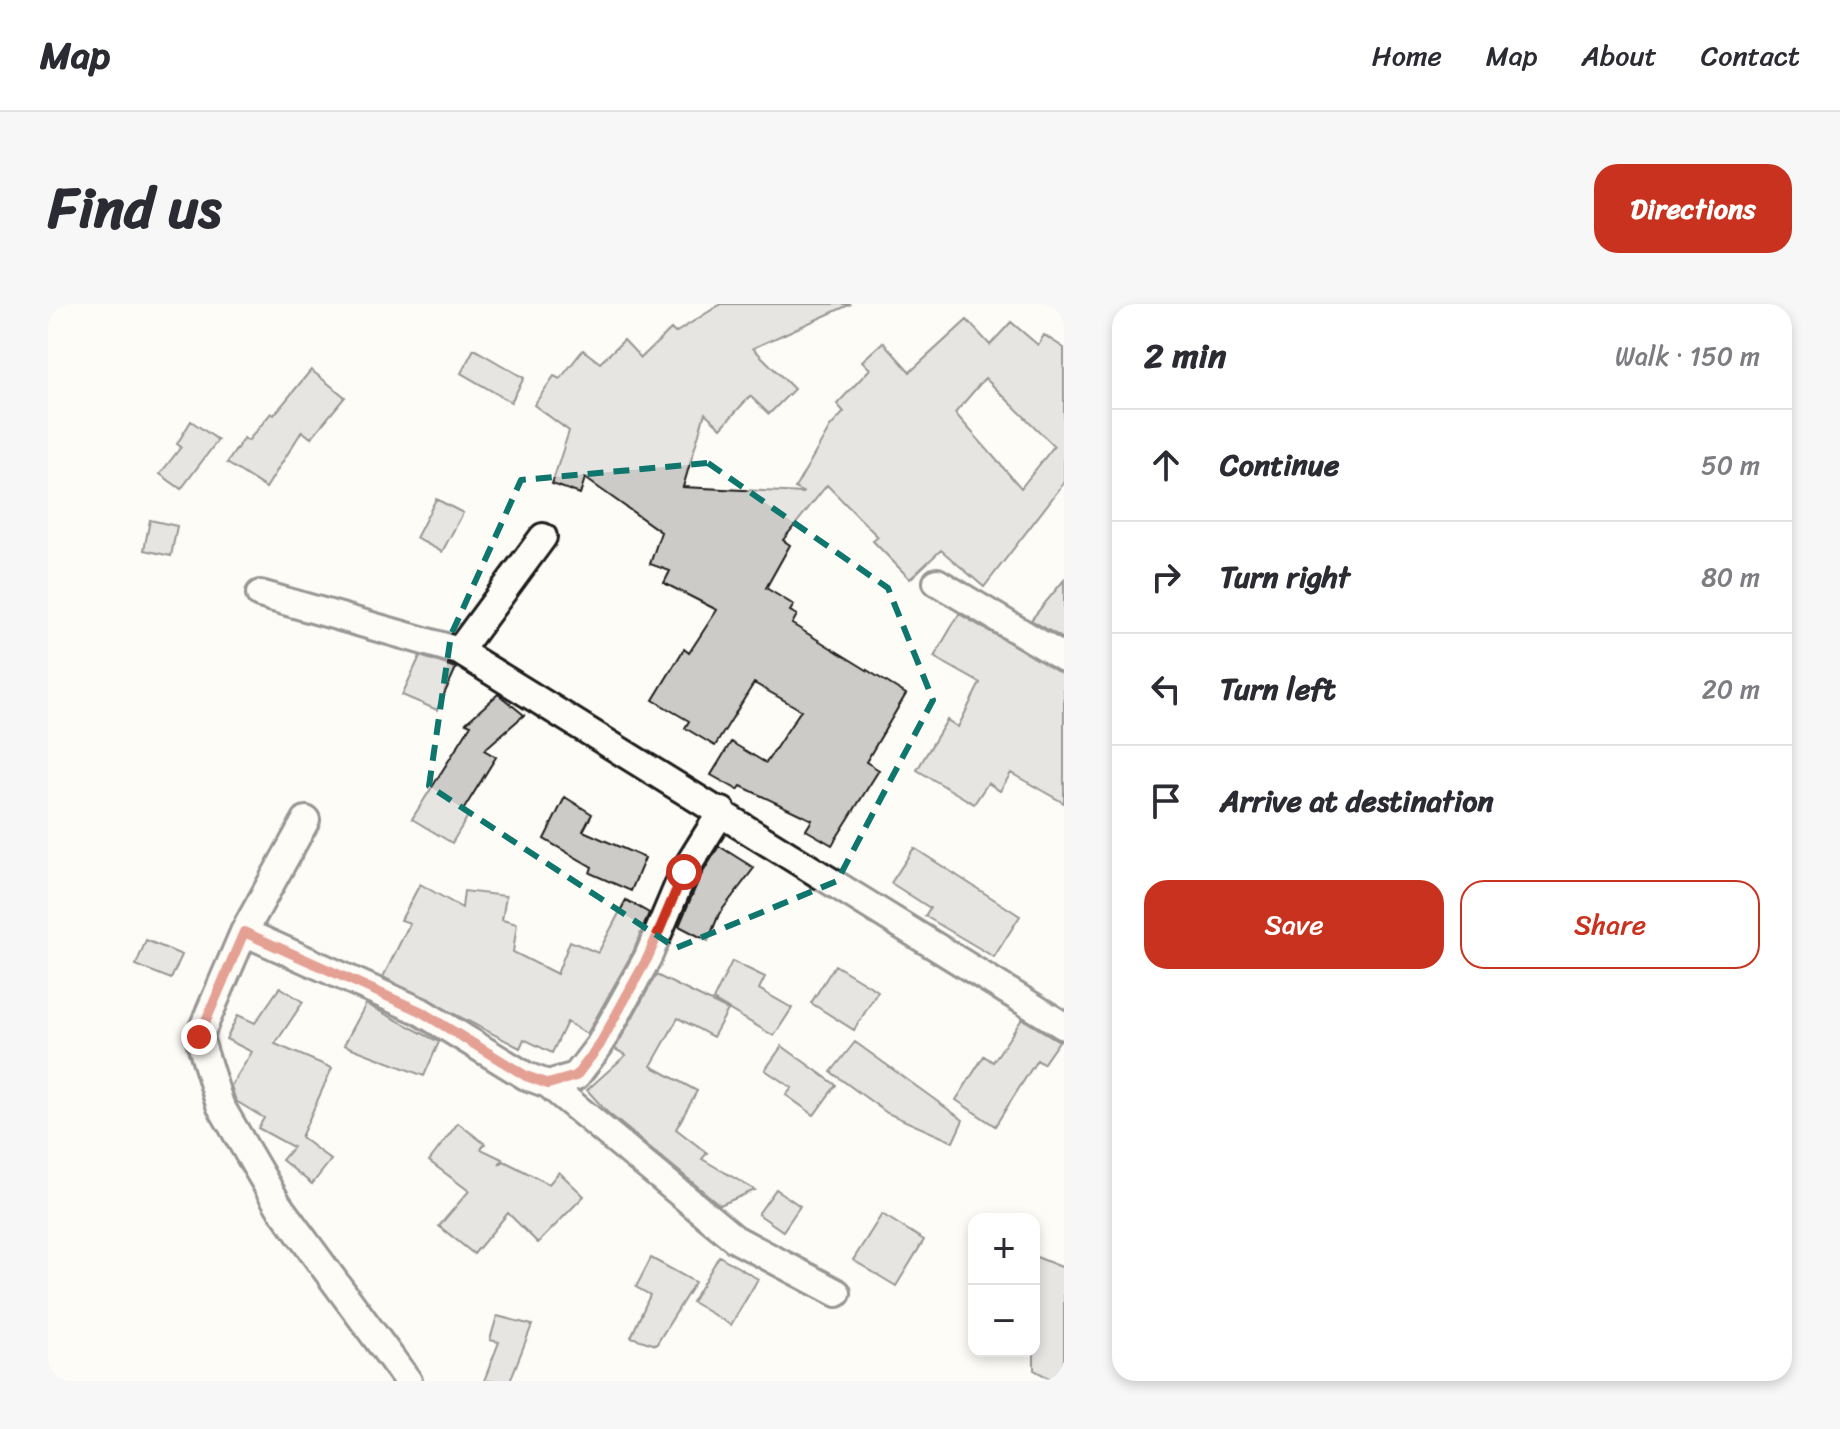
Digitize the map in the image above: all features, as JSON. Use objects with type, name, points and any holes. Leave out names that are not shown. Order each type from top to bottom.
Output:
[{"type":"street","points":[[459,651],[543,537]]},
{"type":"street","points":[[937,582],[1064,658]]},
{"type":"street","points":[[260,594],[459,651],[722,811],[1064,1026]]},
{"type":"street","points":[[548,1084],[576,1076],[599,1046],[648,957],[684,872],[722,811]]},
{"type":"street","points":[[306,820],[244,932],[199,1037],[220,1105],[279,1206],[408,1381]]},
{"type":"street","points":[[244,932],[420,1011],[526,1076],[548,1084],[735,1239],[837,1293]]},
{"type":"highlighted area","points":[[708,463],[888,588],[933,700],[837,881],[676,948],[429,786],[451,635],[521,480]]},
{"type":"building","points":[[721,304],[851,304],[753,348],[794,389],[769,414],[750,396],[721,428],[705,413],[683,487],[804,493],[795,488],[830,427],[844,412],[837,404],[870,369],[862,361],[883,342],[910,372],[967,320],[990,345],[1011,322],[1038,345],[1044,335],[1064,348],[1064,483],[984,587],[941,550],[910,579],[873,541],[878,537],[827,485],[783,540],[790,545],[766,588],[794,605],[790,611],[797,615],[792,624],[906,694],[866,762],[879,770],[832,845],[806,830],[812,820],[741,786],[738,790],[711,775],[731,742],[766,763],[801,710],[754,683],[715,746],[685,728],[689,721],[653,700],[684,649],[689,653],[717,610],[664,583],[670,571],[650,564],[661,532],[585,478],[580,494],[552,484],[569,431],[534,405],[554,376],[560,379],[583,350],[600,363],[624,340],[641,358],[671,329],[675,333]],"holes":[[[985,378],[1054,446],[1021,488],[955,413]]]},
{"type":"building","points":[[474,349],[524,378],[511,402],[461,373]]},
{"type":"building","points":[[311,370],[345,397],[311,438],[302,431],[266,488],[227,463],[244,438],[248,441],[271,413],[274,415]]},
{"type":"building","points":[[191,421],[218,440],[181,489],[160,474],[181,447],[177,444]]},
{"type":"building","points":[[436,499],[463,513],[442,552],[416,538]]},
{"type":"building","points":[[150,520],[177,526],[171,556],[144,550]]},
{"type":"building","points":[[1064,580],[1064,639],[1031,620]]},
{"type":"building","points":[[959,614],[1064,674],[1064,803],[1011,773],[1000,791],[988,783],[974,804],[917,770],[947,720],[958,727],[980,683],[934,657]]},
{"type":"building","points":[[420,656],[456,668],[437,710],[402,695]]},
{"type":"building","points":[[498,694],[524,715],[484,750],[496,757],[462,812],[468,816],[452,843],[412,819],[471,725],[466,723]]},
{"type":"building","points":[[565,797],[592,814],[583,831],[645,858],[631,891],[590,873],[592,867],[544,839]]},
{"type":"building","points":[[719,846],[754,868],[719,914],[708,941],[679,926],[699,879]]},
{"type":"building","points":[[914,848],[1020,916],[994,957],[925,916],[930,908],[891,883]]},
{"type":"building","points":[[420,884],[462,908],[464,891],[506,896],[502,920],[517,924],[513,952],[557,974],[570,941],[598,953],[626,900],[649,913],[634,950],[587,1034],[567,1022],[552,1053],[524,1039],[520,1048],[383,977],[410,923],[401,920]]},
{"type":"building","points":[[146,940],[182,955],[171,979],[136,965]]},
{"type":"building","points":[[732,961],[765,977],[759,989],[792,1008],[774,1036],[713,1000]]},
{"type":"building","points":[[835,965],[878,991],[854,1030],[811,1003]]},
{"type":"building","points":[[656,975],[728,1010],[713,1037],[678,1018],[651,1066],[697,1091],[676,1129],[707,1153],[702,1159],[755,1190],[720,1205],[607,1112],[587,1090],[626,1055],[615,1049]]},
{"type":"building","points":[[280,987],[303,1002],[275,1044],[332,1068],[301,1137],[331,1160],[312,1184],[282,1160],[293,1147],[258,1128],[264,1118],[236,1101],[231,1086],[252,1052],[226,1039],[238,1015],[255,1023]]},
{"type":"building","points":[[366,1004],[439,1042],[424,1076],[344,1045]]},
{"type":"building","points":[[1022,1019],[1059,1041],[1043,1064],[1037,1060],[995,1126],[956,1100],[984,1056],[993,1062]]},
{"type":"building","points":[[855,1042],[963,1120],[953,1142],[887,1113],[831,1072]]},
{"type":"building","points":[[782,1046],[836,1085],[814,1115],[786,1095],[792,1088],[765,1070]]},
{"type":"building","points":[[458,1123],[485,1144],[481,1149],[502,1159],[499,1165],[504,1161],[549,1184],[559,1172],[584,1196],[538,1243],[508,1213],[474,1254],[439,1226],[469,1191],[429,1161]]},
{"type":"building","points":[[776,1189],[800,1206],[783,1231],[758,1214]]},
{"type":"building","points":[[882,1214],[924,1240],[896,1286],[853,1260]]},
{"type":"building","points":[[719,1256],[758,1279],[731,1325],[692,1302]]},
{"type":"building","points":[[651,1258],[695,1282],[656,1345],[631,1337],[650,1295],[636,1287]]},
{"type":"building","points":[[1040,1258],[1064,1268],[1064,1381],[1054,1381],[1034,1370],[1034,1357],[1040,1357]]},
{"type":"building","points":[[497,1316],[532,1325],[510,1381],[484,1381],[499,1342],[490,1340]]},
{"type":"route","points":[[199,1037],[244,932],[420,1011],[526,1076],[548,1084],[576,1076],[599,1046],[648,957],[684,872]]}]
